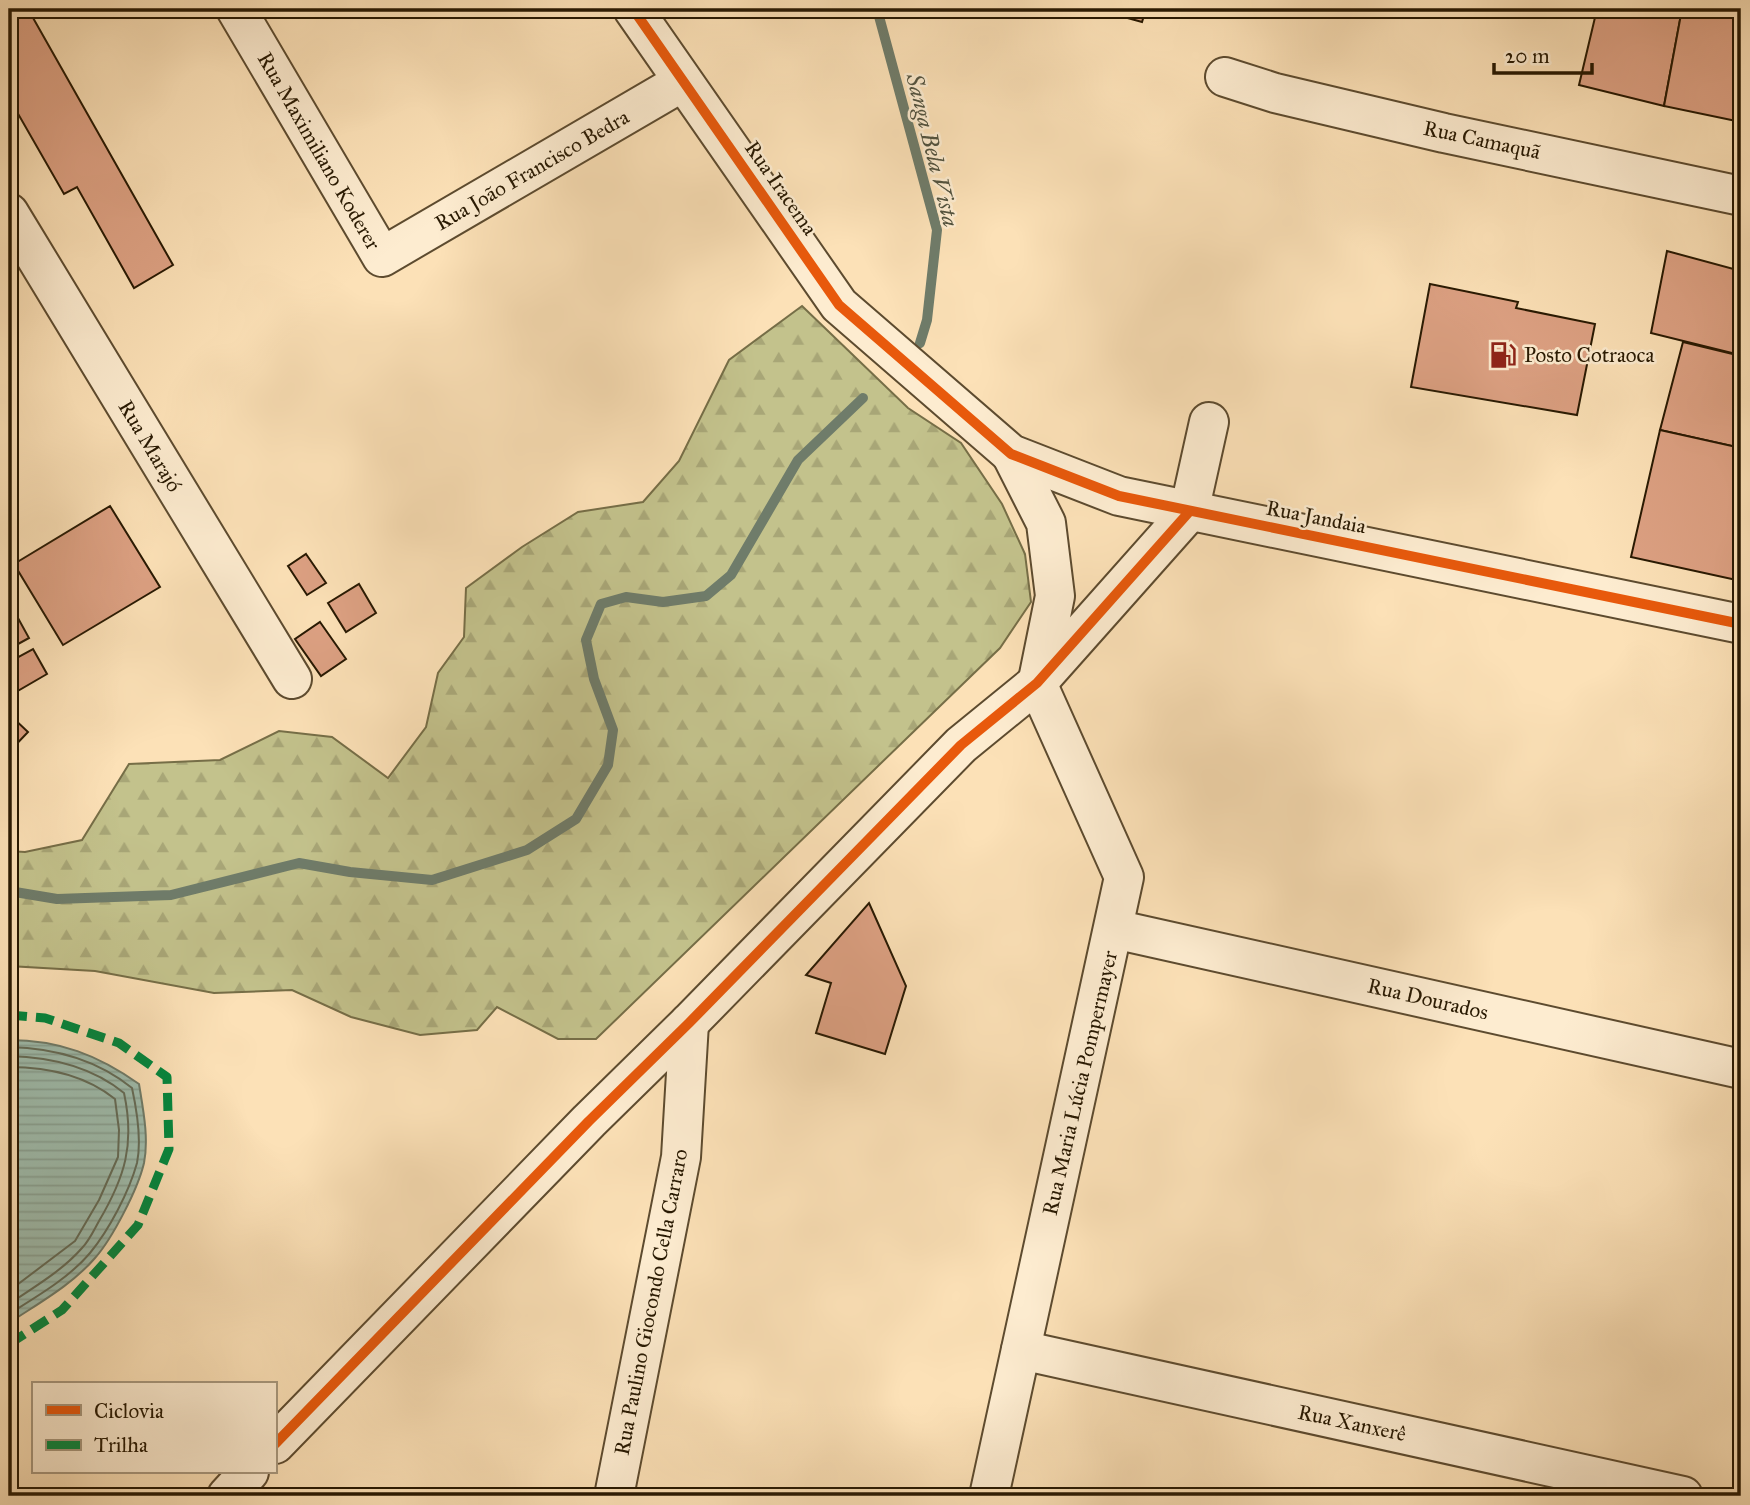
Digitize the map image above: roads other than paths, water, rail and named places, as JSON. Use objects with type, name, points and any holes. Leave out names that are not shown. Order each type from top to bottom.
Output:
[{"type":"street","name":"Rua Maximiliano Koderer","points":[[236,9],[382,257]]},
{"type":"street","name":"Rua Iracema","points":[[633,9],[839,305],[915,373]]},
{"type":"street","name":"Rua Camaquã","points":[[1225,77],[1275,93],[1444,133],[1741,195]]},
{"type":"street","name":"Rua João Francisco Bedra","points":[[382,257],[682,82]]},
{"type":"street","name":"Rua Marajó","points":[[9,213],[292,679]]},
{"type":"street","name":"Rua Jandaia","points":[[915,373],[1011,454],[1119,496],[1741,624]]},
{"type":"street","points":[[276,1443],[589,1121],[689,1023],[961,745],[1037,682],[1189,512],[1209,422]]},
{"type":"street","points":[[1011,454],[1046,523],[1055,596],[1037,682]]},
{"type":"street","name":"Rua Maria Lúcia Pompermayer","points":[[989,1496],[1124,877],[1037,682]]},
{"type":"street","name":"Rua Dourados","points":[[1114,929],[1741,1069]]},
{"type":"street","name":"Rua Paulino Giocondo Cella Carraro","points":[[614,1496],[681,1157],[689,1023]]},
{"type":"street","name":"Rua Xanxerê","points":[[1021,1350],[1682,1496]]},
{"type":"street","points":[[227,1496],[247,1474]]},
{"type":"water","points":[[9,1040],[45,1043],[77,1051],[93,1057],[139,1084],[146,1144],[144,1163],[136,1186],[102,1250],[65,1285],[9,1323]]},
{"type":"waterway","name":"Sanga Bela Vista","points":[[877,9],[937,230],[927,320],[920,343]]},
{"type":"waterway","name":"Sanga Bela Vista","points":[[9,891],[57,899],[171,895],[299,863],[350,872],[432,880],[527,850],[576,819],[608,765],[613,730],[594,679],[586,640],[601,604],[626,597],[663,602],[706,596],[731,575],[798,460],[863,398]]},
{"type":"place","name":"Posto Cotraoca","points":[[1503,355]]}]
